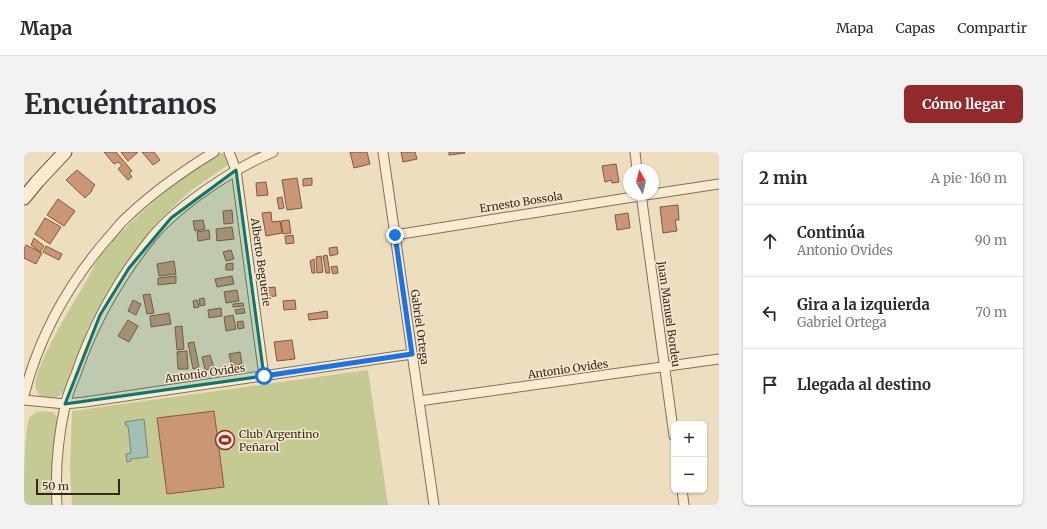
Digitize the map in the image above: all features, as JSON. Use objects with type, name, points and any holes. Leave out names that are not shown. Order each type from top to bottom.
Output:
[{"type":"main road","points":[[24,198],[65,152]]},
{"type":"street","points":[[24,396],[42,342],[63,300],[101,246],[125,218],[182,172],[214,152]]},
{"type":"street","name":"Alberto Beguerie","points":[[229,152],[236,170],[264,376]]},
{"type":"street","points":[[57,505],[57,458],[66,404],[81,358],[100,315],[129,268],[153,237],[171,218],[212,186],[236,170],[273,152]]},
{"type":"street","name":"Gabriel Ortega","points":[[383,152],[434,505]]},
{"type":"street","points":[[635,152],[636,164]]},
{"type":"street","name":"Ernesto Bossola","points":[[659,193],[719,184]]},
{"type":"street","name":"Ernesto Bossola","points":[[395,235],[623,198]]},
{"type":"street","name":"Juan Manuel Bordeu","points":[[642,200],[672,421]]},
{"type":"street","name":"Antonio Ovides","points":[[24,400],[66,404],[412,354]]},
{"type":"street","name":"Antonio Ovides","points":[[419,401],[664,368],[719,359]]},
{"type":"street","points":[[682,493],[684,505]]},
{"type":"highlighted area","points":[[236,170],[264,376],[65,404],[100,315],[129,268],[171,218]]},
{"type":"green space","points":[[222,153],[227,158],[228,165],[192,190],[156,224],[131,256],[110,287],[88,328],[65,390],[62,394],[50,399],[42,397],[38,394],[36,389],[36,380],[40,367],[65,317],[101,254],[136,217],[184,177],[209,159]]},
{"type":"green space","name":"Club Argentino Peñarol","points":[[368,370],[388,505],[72,505],[70,470],[72,411]]},
{"type":"green space","points":[[42,411],[53,412],[58,418],[53,505],[24,505],[27,426],[31,416]]},
{"type":"water","points":[[144,419],[148,457],[131,459],[131,461],[127,462],[126,454],[131,453],[128,426],[126,426],[125,422]]},
{"type":"building","points":[[104,152],[116,152],[132,171],[129,173],[132,177],[128,180],[118,169],[122,165],[118,162],[114,164]]},
{"type":"building","points":[[121,152],[138,152],[128,161]]},
{"type":"building","points":[[142,152],[154,152],[160,160],[153,165]]},
{"type":"building","points":[[350,152],[367,152],[370,164],[354,168]]},
{"type":"building","points":[[401,152],[415,152],[417,159],[403,162]]},
{"type":"building","points":[[449,152],[464,152],[465,153],[449,155]]},
{"type":"building","points":[[616,164],[619,182],[612,183],[611,180],[605,182],[602,166]]},
{"type":"building","points":[[77,170],[95,185],[92,191],[85,198],[66,180]]},
{"type":"building","points":[[297,178],[302,208],[287,210],[282,180]]},
{"type":"building","points":[[312,178],[312,185],[303,186],[303,179]]},
{"type":"building","points":[[266,182],[268,195],[257,196],[256,183]]},
{"type":"building","points":[[282,197],[284,208],[279,209],[277,198]]},
{"type":"building","points":[[58,199],[75,211],[64,226],[47,215]]},
{"type":"building","points":[[678,205],[679,220],[675,220],[677,231],[663,233],[660,207]]},
{"type":"building","points":[[232,210],[233,223],[224,224],[223,211]]},
{"type":"building","points":[[271,212],[272,222],[280,221],[282,233],[266,236],[262,213]]},
{"type":"building","points":[[628,213],[630,228],[617,230],[615,215]]},
{"type":"building","points":[[45,218],[61,227],[50,244],[35,234]]},
{"type":"building","points":[[203,220],[205,229],[195,231],[193,221]]},
{"type":"building","points":[[289,220],[291,233],[283,234],[281,221]]},
{"type":"building","points":[[232,227],[234,239],[217,241],[216,229]]},
{"type":"building","points":[[209,230],[210,239],[198,241],[197,232]]},
{"type":"building","points":[[293,235],[294,243],[286,244],[285,236]]},
{"type":"building","points":[[34,238],[44,246],[40,252],[31,245]]},
{"type":"building","points":[[26,245],[42,253],[36,264],[24,258],[24,249]]},
{"type":"building","points":[[46,246],[62,254],[59,260],[43,252]]},
{"type":"building","points":[[337,247],[338,254],[330,256],[329,248]]},
{"type":"building","points":[[231,250],[234,259],[226,261],[223,252]]},
{"type":"building","points":[[327,255],[330,273],[326,273],[323,256]]},
{"type":"building","points":[[321,256],[323,272],[317,273],[316,257]]},
{"type":"building","points":[[314,259],[315,273],[312,273],[310,261]]},
{"type":"building","points":[[174,261],[176,274],[159,276],[157,264]]},
{"type":"building","points":[[233,263],[233,270],[226,270],[226,264]]},
{"type":"building","points":[[337,266],[338,273],[333,274],[331,267]]},
{"type":"building","points":[[176,276],[176,283],[158,285],[158,278]]},
{"type":"building","points":[[232,276],[234,284],[217,287],[215,279]]},
{"type":"building","points":[[275,287],[276,296],[266,297],[265,288]]},
{"type":"building","points":[[237,290],[239,301],[226,303],[224,292]]},
{"type":"building","points":[[150,294],[154,313],[147,314],[143,295]]},
{"type":"building","points":[[204,298],[205,305],[200,306],[199,299]]},
{"type":"building","points":[[133,300],[141,304],[136,315],[128,311]]},
{"type":"building","points":[[197,300],[199,307],[194,308],[193,301]]},
{"type":"building","points":[[295,300],[296,309],[284,310],[283,301]]},
{"type":"building","points":[[243,303],[244,306],[233,307],[233,304]]},
{"type":"building","points":[[221,308],[222,316],[209,318],[208,310]]},
{"type":"building","points":[[244,308],[245,313],[236,314],[235,310]]},
{"type":"building","points":[[327,311],[328,318],[309,320],[308,314]]},
{"type":"building","points":[[169,313],[171,324],[151,327],[150,316]]},
{"type":"building","points":[[233,315],[236,329],[226,331],[224,317]]},
{"type":"building","points":[[128,320],[138,326],[129,342],[118,336]]},
{"type":"building","points":[[243,321],[244,328],[238,329],[237,322]]},
{"type":"building","points":[[182,326],[184,349],[177,350],[175,327]]},
{"type":"building","points":[[292,340],[295,359],[277,361],[274,342]]},
{"type":"building","points":[[194,342],[199,367],[193,369],[188,343]]},
{"type":"building","points":[[187,351],[188,369],[178,369],[177,352]]},
{"type":"building","points":[[240,352],[242,364],[232,366],[229,354]]},
{"type":"building","points":[[210,355],[214,368],[205,370],[202,357]]},
{"type":"building","points":[[214,411],[224,487],[167,494],[157,418]]},
{"type":"place","name":"Club Argentino Peñarol","points":[[225,440]]},
{"type":"route","points":[[264,376],[412,354],[395,235]]}]
